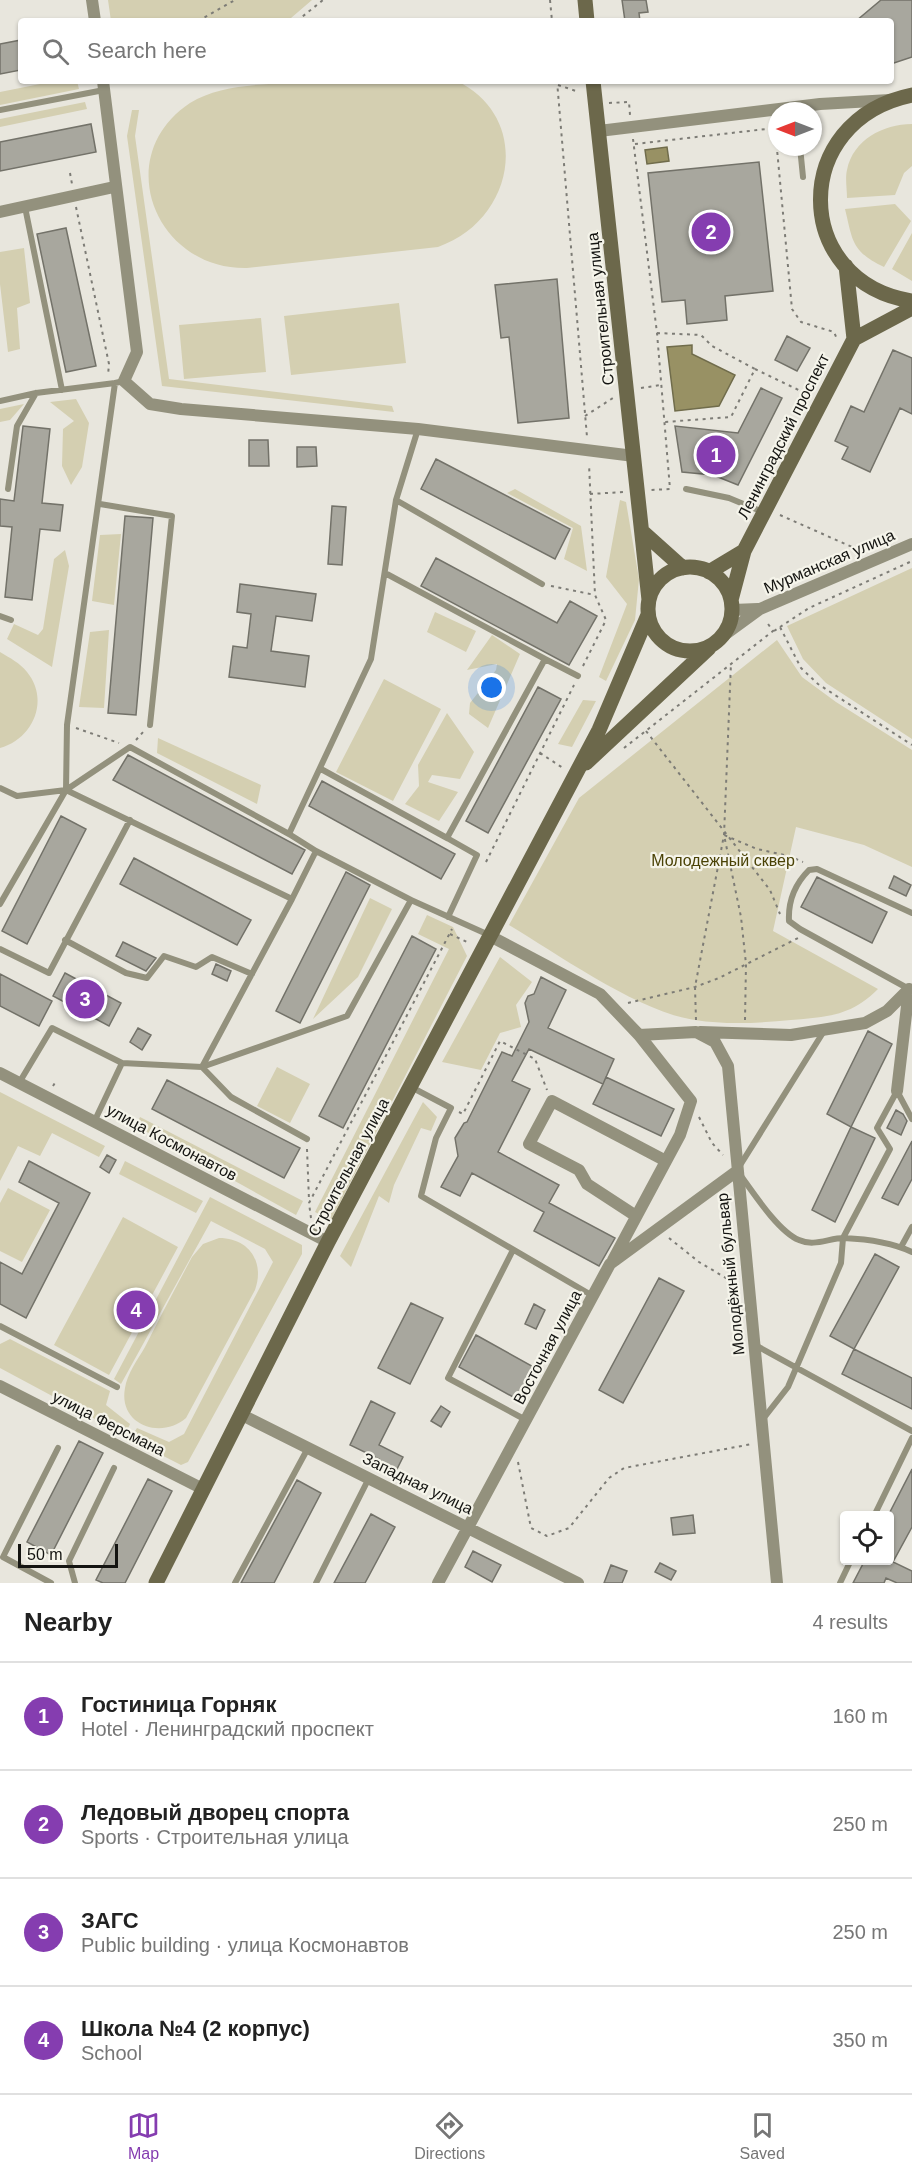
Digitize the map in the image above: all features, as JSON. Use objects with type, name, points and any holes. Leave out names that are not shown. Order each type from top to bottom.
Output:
[{"type":"street","points":[[93,0],[95,18]]},
{"type":"street","points":[[585,0],[587,18]]},
{"type":"street","name":"Строительная улица","points":[[156,1583],[328,1242],[578,771],[631,660],[649,608],[644,533],[633,456],[593,84]]},
{"type":"street","points":[[104,86],[114,187],[136,351],[116,383],[150,404],[171,408],[418,429],[633,456]]},
{"type":"street","points":[[822,107],[912,96]]},
{"type":"street","points":[[891,100],[872,109],[847,129],[829,156],[822,177],[822,220],[829,241],[846,266],[872,288],[891,297],[912,302]]},
{"type":"street","points":[[598,131],[768,112]]},
{"type":"street","points":[[0,212],[114,187]]},
{"type":"street","points":[[846,266],[854,339],[912,309]]},
{"type":"street","name":"Ленинградский проспект","points":[[709,572],[744,550],[773,513],[854,339]]},
{"type":"street","points":[[644,533],[683,568]]},
{"type":"street","name":"Мурманская улица","points":[[760,609],[912,544]]},
{"type":"street","name":"Ленинградский проспект","points":[[732,605],[744,550]]},
{"type":"street","points":[[718,640],[729,625],[732,605],[722,582],[709,572],[695,567],[683,568],[670,573],[660,581],[649,608],[654,630],[672,647],[690,651],[718,640],[760,609]]},
{"type":"street","points":[[732,605],[760,609]]},
{"type":"street","name":"Строительная улица","points":[[578,771],[718,640]]},
{"type":"street","points":[[490,936],[600,994],[639,1035],[691,1101],[680,1135],[610,1264]]},
{"type":"street","points":[[639,1035],[745,1032],[759,1035],[791,1035],[865,1023],[887,1011],[910,986]]},
{"type":"street","points":[[897,1091],[910,986]]},
{"type":"street","name":"Молодёжный бульвар","points":[[696,1032],[716,1042],[728,1066],[777,1583]]},
{"type":"street","name":"улица Космонавтов","points":[[0,1073],[328,1242]]},
{"type":"street","points":[[636,1216],[587,1184],[579,1170],[530,1144],[552,1101],[666,1161]]},
{"type":"street","name":"Восточная улица","points":[[438,1583],[610,1264],[737,1171]]},
{"type":"street","name":"улица Ферсмана","points":[[0,1386],[203,1490]]},
{"type":"street","name":"Западная улица","points":[[242,1415],[578,1583]]},
{"type":"lane","points":[[0,110],[104,86]]},
{"type":"lane","points":[[801,156],[802,177]]},
{"type":"lane","points":[[25,206],[62,390]]},
{"type":"lane","points":[[0,401],[36,393],[116,383],[67,725],[66,789],[0,904]]},
{"type":"lane","points":[[8,489],[17,426],[36,393]]},
{"type":"lane","points":[[289,834],[371,659],[396,500],[418,429]]},
{"type":"lane","points":[[686,489],[729,498],[773,513]]},
{"type":"lane","points":[[396,500],[542,584]]},
{"type":"lane","points":[[100,504],[172,516],[150,724]]},
{"type":"lane","points":[[386,573],[578,676]]},
{"type":"lane","points":[[0,616],[11,620]]},
{"type":"lane","points":[[447,838],[545,659]]},
{"type":"lane","points":[[0,788],[17,796],[66,789],[130,747],[316,851],[411,900],[490,936]]},
{"type":"lane","points":[[321,769],[477,855],[448,917]]},
{"type":"lane","points":[[66,789],[292,899]]},
{"type":"lane","points":[[0,949],[49,973],[130,820]]},
{"type":"lane","points":[[202,1067],[316,851]]},
{"type":"lane","points":[[910,986],[807,933],[789,921],[793,893],[809,870],[817,868],[912,913]]},
{"type":"lane","points":[[20,1083],[52,1028],[122,1063],[202,1067],[347,1016],[411,900]]},
{"type":"lane","points":[[65,940],[126,973],[147,978],[164,956],[196,967],[212,957],[252,974]]},
{"type":"lane","points":[[826,1028],[737,1171],[770,1215],[798,1240],[816,1243],[843,1238],[901,1247],[912,1252]]},
{"type":"lane","points":[[95,1120],[122,1063]]},
{"type":"lane","points":[[202,1067],[231,1098],[306,1139]]},
{"type":"lane","points":[[411,1087],[451,1108],[436,1138],[421,1196],[593,1296]]},
{"type":"lane","points":[[897,1091],[912,1119]]},
{"type":"lane","points":[[761,1422],[788,1387],[841,1263],[843,1238],[890,1149],[878,1128],[897,1091]]},
{"type":"lane","points":[[901,1247],[912,1227]]},
{"type":"lane","points":[[513,1250],[448,1378],[527,1420]]},
{"type":"lane","points":[[0,1326],[117,1387]]},
{"type":"lane","points":[[754,1344],[912,1431]]},
{"type":"lane","points":[[876,1511],[912,1438]]},
{"type":"lane","points":[[51,1583],[3,1557],[58,1448]]},
{"type":"lane","points":[[235,1583],[308,1448]]},
{"type":"lane","points":[[75,1583],[69,1561],[114,1468]]},
{"type":"lane","points":[[316,1583],[369,1478]]},
{"type":"lane","points":[[840,1583],[849,1565]]},
{"type":"path","points":[[203,18],[235,0]]},
{"type":"path","points":[[301,18],[323,0]]},
{"type":"path","points":[[550,0],[552,18]]},
{"type":"path","points":[[542,584],[595,595],[588,451],[557,84]]},
{"type":"path","points":[[560,84],[612,103],[628,102],[657,333],[670,489],[590,494]]},
{"type":"path","points":[[634,144],[775,128],[792,309],[801,322],[834,332],[837,342]]},
{"type":"path","points":[[70,173],[109,364],[116,383]]},
{"type":"path","points":[[657,333],[701,335],[712,346],[810,396],[815,387]]},
{"type":"path","points":[[665,422],[731,417],[755,369]]},
{"type":"path","points":[[773,513],[860,549],[878,575]]},
{"type":"path","points":[[772,632],[809,608],[912,561]]},
{"type":"path","points":[[780,627],[801,668],[818,684],[912,745]]},
{"type":"path","points":[[696,1032],[695,987],[724,835],[731,662]]},
{"type":"path","points":[[67,725],[130,747],[150,724]]},
{"type":"path","points":[[646,731],[724,835],[770,890],[778,912],[789,921]]},
{"type":"path","points":[[724,835],[757,849],[789,856],[817,868]]},
{"type":"path","points":[[724,835],[741,917],[746,964],[745,1032]]},
{"type":"path","points":[[613,1007],[695,987],[807,933]]},
{"type":"path","points":[[450,934],[483,950]]},
{"type":"path","points":[[451,1108],[463,1114],[500,1041],[535,1059],[552,1101]]},
{"type":"path","points":[[691,1101],[712,1143],[737,1171]]},
{"type":"path","points":[[306,1139],[309,1203]]},
{"type":"path","points":[[657,1229],[699,1262],[749,1291]]},
{"type":"path","points":[[516,1441],[522,1494],[531,1528],[547,1536],[569,1528],[609,1478],[624,1468],[763,1442]]},
{"type":"green space","points":[[108,0],[312,0],[291,18],[111,18]]},
{"type":"green space","points":[[40,84],[78,84],[79,89],[0,105],[0,92]]},
{"type":"green space","points":[[461,84],[481,98],[497,119],[505,143],[505,168],[498,193],[484,215],[464,234],[438,247],[247,268],[215,264],[188,251],[167,231],[154,206],[149,179],[152,151],[166,125],[190,103],[217,91],[249,86]]},
{"type":"green space","points":[[85,102],[87,109],[0,127],[0,119]]},
{"type":"green space","points":[[132,110],[139,110],[135,136],[169,379],[392,406],[394,412],[162,386],[127,136]]},
{"type":"green space","points":[[912,124],[912,166],[904,173],[895,195],[847,198],[846,173],[850,159],[863,142],[890,127]]},
{"type":"green space","points":[[895,204],[911,221],[884,267],[859,250],[852,237],[845,209]]},
{"type":"green space","points":[[912,233],[912,281],[892,269]]},
{"type":"green space","points":[[24,248],[30,303],[17,308],[20,349],[8,352],[0,284],[0,252]]},
{"type":"green space","points":[[399,303],[406,363],[291,375],[284,316]]},
{"type":"green space","points":[[261,318],[266,372],[184,379],[179,325]]},
{"type":"green space","points":[[76,399],[89,423],[82,467],[71,485],[62,466],[63,429],[74,421],[50,402]]},
{"type":"green space","points":[[24,404],[10,420],[0,422],[0,409]]},
{"type":"green space","points":[[515,489],[581,526],[587,571],[564,559],[573,528],[507,493]]},
{"type":"green space","points":[[620,500],[626,502],[639,579],[635,620],[606,681],[599,677],[627,604],[606,577]]},
{"type":"green space","points":[[121,534],[114,605],[92,601],[100,535]]},
{"type":"green space","points":[[65,550],[69,566],[52,667],[7,639],[14,624],[38,635],[43,629],[54,559]]},
{"type":"green space","points":[[912,568],[912,739],[826,683],[803,659],[787,626]]},
{"type":"green space","points":[[435,612],[476,631],[466,652],[427,632]]},
{"type":"green space","points":[[109,630],[104,708],[79,707],[90,632]]},
{"type":"green space","points":[[492,635],[520,654],[488,728],[469,714],[470,703],[496,670],[497,664],[467,670]]},
{"type":"green space","name":"Молодежный сквер","points":[[777,640],[802,677],[836,702],[912,750],[912,867],[864,845],[796,827],[773,931],[878,989],[858,1005],[828,1016],[755,1023],[695,1020],[673,1015],[625,994],[509,925],[579,798]]},
{"type":"green space","points":[[0,652],[18,663],[27,672],[34,683],[37,706],[29,727],[12,743],[0,748]]},
{"type":"green space","points":[[384,679],[441,709],[393,801],[336,772]]},
{"type":"green space","points":[[583,700],[596,701],[572,747],[558,744]]},
{"type":"green space","points":[[447,713],[474,752],[460,779],[432,775],[428,782],[458,792],[439,821],[405,804],[419,786],[418,765]]},
{"type":"green space","points":[[158,738],[261,785],[257,804],[157,753]]},
{"type":"green space","points":[[370,898],[392,909],[358,977],[313,1019]]},
{"type":"green space","points":[[427,915],[453,927],[467,956],[331,1220],[315,1212],[449,949],[418,934]]},
{"type":"green space","points":[[500,957],[532,982],[516,1005],[521,1027],[500,1033],[481,1070],[442,1062]]},
{"type":"green space","points":[[277,1067],[310,1084],[290,1123],[257,1106]]},
{"type":"green space","points":[[0,1092],[105,1146],[99,1157],[52,1133],[40,1156],[18,1146],[0,1181]]},
{"type":"green space","points":[[423,1102],[437,1117],[431,1131],[421,1128],[394,1185],[389,1203],[379,1196],[351,1267],[340,1256]]},
{"type":"green space","points":[[140,1117],[303,1201],[296,1215],[136,1126]]},
{"type":"green space","points":[[125,1161],[203,1201],[196,1213],[119,1174]]},
{"type":"green space","points":[[8,1188],[50,1210],[22,1262],[0,1251],[0,1203]]},
{"type":"green space","points":[[210,1197],[302,1245],[302,1254],[188,1462],[181,1465],[130,1439],[137,1428],[169,1442],[184,1434],[273,1262],[265,1249],[211,1221],[121,1384],[114,1379]]},
{"type":"green space","points":[[123,1217],[178,1247],[109,1375],[54,1345]]},
{"type":"green space","points":[[219,1238],[239,1242],[252,1254],[258,1270],[255,1290],[186,1418],[176,1425],[165,1428],[144,1425],[135,1420],[128,1411],[125,1388],[128,1377],[192,1257],[203,1244]]},
{"type":"green space","points":[[10,1339],[110,1391],[106,1405],[130,1424],[125,1435],[0,1368],[0,1344]]},
{"type":"shaded area","points":[[667,147],[669,161],[647,164],[645,150]]},
{"type":"shaded area","points":[[692,345],[692,354],[735,375],[719,406],[675,411],[667,347]]},
{"type":"building","points":[[622,0],[646,0],[648,12],[639,13],[640,18],[625,18]]},
{"type":"building","points":[[881,0],[912,0],[912,57],[894,63],[894,18],[860,18]]},
{"type":"building","points":[[18,41],[18,71],[0,74],[0,44]]},
{"type":"building","points":[[91,124],[96,152],[0,171],[0,142]]},
{"type":"building","points":[[759,162],[773,291],[725,296],[727,320],[687,324],[685,300],[662,302],[648,173]]},
{"type":"building","points":[[66,228],[96,366],[66,372],[37,234]]},
{"type":"building","points":[[557,279],[569,418],[518,423],[509,337],[501,338],[495,285]]},
{"type":"building","points":[[787,336],[810,348],[797,371],[775,360]]},
{"type":"building","points":[[893,350],[912,358],[912,414],[900,408],[870,472],[842,459],[848,447],[835,441],[851,406],[864,412]]},
{"type":"building","points":[[761,388],[782,398],[738,485],[713,475],[682,472],[675,426],[738,433]]},
{"type":"building","points":[[23,426],[50,429],[42,503],[63,505],[60,531],[40,529],[32,600],[5,597],[12,527],[0,526],[0,499],[14,501]]},
{"type":"building","points":[[249,440],[268,440],[269,466],[249,466]]},
{"type":"building","points":[[297,447],[316,447],[317,466],[297,467]]},
{"type":"building","points":[[436,459],[570,529],[555,559],[421,489]]},
{"type":"building","points":[[332,506],[346,507],[342,565],[328,564]]},
{"type":"building","points":[[125,516],[153,518],[136,715],[108,713]]},
{"type":"building","points":[[436,558],[557,623],[570,601],[597,616],[569,665],[421,586]]},
{"type":"building","points":[[240,584],[316,594],[312,621],[276,616],[271,651],[309,656],[305,687],[229,677],[233,646],[247,648],[251,614],[237,612]]},
{"type":"building","points":[[538,687],[561,699],[488,833],[466,821]]},
{"type":"building","points":[[128,755],[305,850],[292,874],[113,780]]},
{"type":"building","points":[[322,781],[455,854],[441,879],[309,806]]},
{"type":"building","points":[[61,816],[86,829],[27,944],[2,931]]},
{"type":"building","points":[[134,858],[251,920],[237,945],[120,884]]},
{"type":"building","points":[[346,872],[370,885],[300,1023],[276,1011]]},
{"type":"building","points":[[894,876],[911,885],[906,896],[889,888]]},
{"type":"building","points":[[817,877],[887,912],[872,943],[801,907]]},
{"type":"building","points":[[412,936],[436,949],[343,1128],[319,1116]]},
{"type":"building","points":[[123,942],[156,958],[146,971],[116,956]]},
{"type":"building","points":[[216,964],[231,971],[227,981],[212,974]]},
{"type":"building","points":[[65,973],[121,1003],[109,1026],[53,996]]},
{"type":"building","points":[[0,974],[52,1001],[39,1026],[0,1006]]},
{"type":"building","points":[[541,977],[566,990],[548,1028],[614,1059],[606,1077],[674,1109],[661,1136],[593,1104],[603,1084],[529,1049],[512,1081],[530,1089],[498,1152],[559,1185],[549,1203],[615,1238],[599,1266],[534,1231],[544,1212],[472,1173],[460,1196],[441,1187],[458,1156],[455,1138],[467,1122],[502,1052],[512,1056],[529,1022],[525,1003],[528,996],[534,994]]},
{"type":"building","points":[[138,1028],[151,1035],[142,1050],[130,1042]]},
{"type":"building","points":[[868,1031],[892,1044],[851,1127],[827,1114]]},
{"type":"building","points":[[167,1080],[300,1148],[284,1178],[152,1109]]},
{"type":"building","points":[[896,1110],[903,1114],[907,1121],[901,1135],[887,1128]]},
{"type":"building","points":[[851,1127],[875,1138],[835,1222],[812,1210]]},
{"type":"building","points":[[912,1141],[912,1179],[898,1205],[882,1198]]},
{"type":"building","points":[[107,1155],[116,1160],[109,1173],[100,1167]]},
{"type":"building","points":[[29,1161],[90,1193],[26,1318],[0,1304],[0,1262],[22,1274],[59,1203],[19,1182]]},
{"type":"building","points":[[875,1254],[899,1267],[854,1349],[830,1336]]},
{"type":"building","points":[[659,1278],[684,1291],[623,1403],[599,1390]]},
{"type":"building","points":[[411,1303],[443,1318],[410,1384],[378,1368]]},
{"type":"building","points":[[534,1304],[545,1310],[536,1329],[525,1324]]},
{"type":"building","points":[[476,1335],[539,1370],[522,1402],[459,1367]]},
{"type":"building","points":[[854,1349],[912,1378],[912,1409],[842,1374]]},
{"type":"building","points":[[371,1401],[395,1413],[379,1445],[403,1457],[393,1477],[374,1467],[379,1459],[350,1445]]},
{"type":"building","points":[[441,1406],[450,1412],[441,1427],[431,1421]]},
{"type":"building","points":[[79,1441],[103,1453],[51,1555],[27,1542]]},
{"type":"building","points":[[912,1469],[912,1527],[894,1560],[894,1511],[891,1511]]},
{"type":"building","points":[[148,1479],[172,1491],[125,1583],[103,1583],[96,1580]]},
{"type":"building","points":[[297,1480],[321,1493],[274,1583],[241,1583]]},
{"type":"building","points":[[371,1514],[395,1527],[365,1583],[334,1583]]},
{"type":"building","points":[[693,1515],[695,1533],[673,1535],[671,1518]]},
{"type":"building","points":[[473,1551],[501,1565],[492,1582],[465,1567]]},
{"type":"building","points":[[894,1562],[912,1571],[912,1583],[897,1583],[886,1578],[884,1583],[853,1583],[862,1565],[894,1565]]},
{"type":"building","points":[[660,1563],[676,1571],[671,1580],[655,1572]]},
{"type":"building","points":[[611,1565],[627,1571],[622,1583],[604,1583]]},
{"type":"place","name":"Ледовый дворец спорта","points":[[711,232]]},
{"type":"place","name":"Гостиница Горняк","points":[[716,455]]},
{"type":"place","name":"ЗАГС","points":[[85,999]]},
{"type":"place","name":"Школа №4 (2 корпус)","points":[[136,1310]]}]
